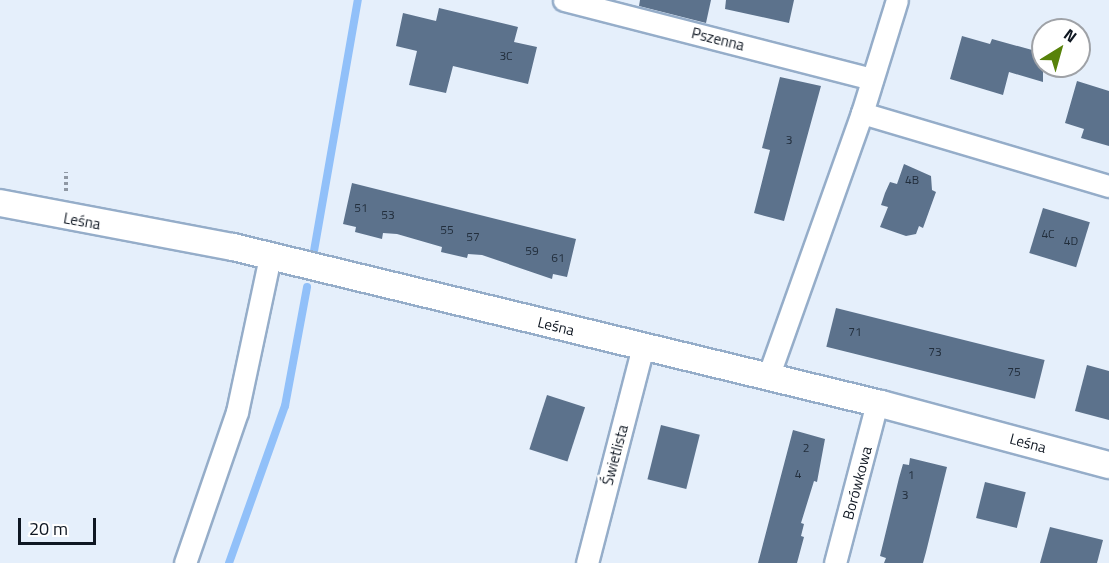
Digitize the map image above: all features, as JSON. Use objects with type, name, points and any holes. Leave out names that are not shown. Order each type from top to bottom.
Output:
[{"type":"street","name":"Pszenna","points":[[564,0],[872,79]]},
{"type":"street","points":[[768,377],[862,113],[897,0]]},
{"type":"street","points":[[862,113],[1109,186]]},
{"type":"street","name":"Leśna","points":[[0,203],[270,257],[877,403],[1109,465]]},
{"type":"street","points":[[185,563],[237,412],[270,257]]},
{"type":"street","name":"Świetlista","points":[[587,563],[643,347]]},
{"type":"street","name":"Borówkowa","points":[[835,563],[877,403]]},
{"type":"building","points":[[640,0],[711,0],[706,23],[639,6]]},
{"type":"building","points":[[726,0],[794,0],[789,23],[725,9]]},
{"type":"building","points":[[439,8],[518,27],[514,42],[537,47],[528,84],[453,66],[446,93],[409,85],[417,51],[396,46],[403,13],[436,21]]},
{"type":"building","points":[[962,36],[990,44],[992,39],[1031,50],[1031,78],[1043,78],[1043,82],[1009,72],[1003,95],[950,79]]},
{"type":"building","points":[[780,77],[821,86],[784,221],[754,213],[770,150],[762,148]]},
{"type":"building","points":[[1077,81],[1109,91],[1109,146],[1081,138],[1084,129],[1065,123]]},
{"type":"building","points":[[904,164],[931,176],[932,190],[936,192],[923,228],[919,226],[916,234],[906,236],[880,227],[888,207],[881,205],[885,193],[890,182],[897,184]]},
{"type":"building","points":[[352,183],[576,239],[567,277],[553,274],[552,279],[482,255],[468,254],[467,258],[441,252],[442,247],[397,234],[383,233],[382,239],[355,232],[356,227],[343,224]]},
{"type":"building","points":[[1043,208],[1090,222],[1076,267],[1029,253]]},
{"type":"building","points":[[836,308],[1045,360],[1035,399],[826,347]]},
{"type":"building","points":[[1087,365],[1109,371],[1109,420],[1075,411]]},
{"type":"building","points":[[547,395],[585,407],[567,462],[529,449]]},
{"type":"building","points":[[661,425],[700,435],[686,489],[647,479]]},
{"type":"building","points":[[793,430],[825,439],[817,482],[814,481],[801,523],[804,524],[801,536],[804,537],[797,563],[758,563]]},
{"type":"building","points":[[910,458],[947,467],[926,552],[923,563],[884,563],[886,558],[880,556],[899,478],[903,464],[909,465]]},
{"type":"building","points":[[985,482],[1026,492],[1017,528],[976,518]]},
{"type":"building","points":[[1050,527],[1103,540],[1097,563],[1040,563]]},
{"type":"waterway","points":[[314,251],[358,0]]},
{"type":"waterway","points":[[229,563],[285,406],[307,287]]}]
